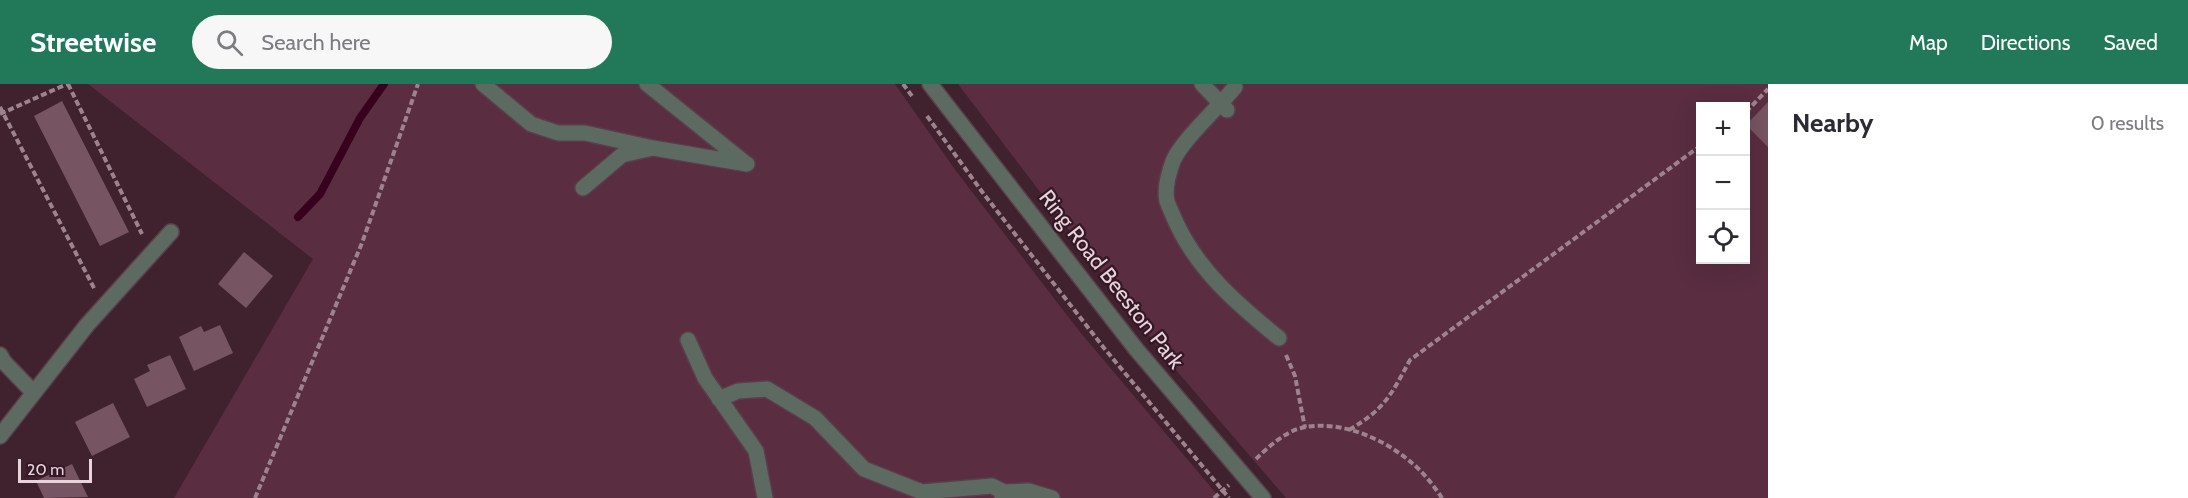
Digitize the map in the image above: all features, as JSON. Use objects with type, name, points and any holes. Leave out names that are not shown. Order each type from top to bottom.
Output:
[{"type":"street","points":[[483,84],[531,124],[558,133],[585,133],[653,148],[747,164],[647,84]]},
{"type":"street","name":"Ring Road Beeston Park","points":[[930,84],[1136,349],[1263,498]]},
{"type":"street","points":[[1202,84],[1225,109]]},
{"type":"street","points":[[1235,87],[1225,109],[1197,129],[1174,159],[1166,185],[1167,201],[1182,237],[1204,269],[1239,306],[1280,338]]},
{"type":"street","points":[[583,188],[622,155],[653,148]]},
{"type":"street","points":[[0,436],[103,307],[171,232]]},
{"type":"street","points":[[688,340],[705,378],[756,452],[765,498]]},
{"type":"street","points":[[0,355],[33,392]]},
{"type":"street","points":[[719,399],[738,392],[767,389],[815,418],[864,469],[922,492],[992,486],[1003,495],[1029,491],[1052,498]]},
{"type":"path","points":[[2,113],[68,84],[152,253]]},
{"type":"path","points":[[255,498],[362,243],[418,84]]},
{"type":"path","points":[[903,84],[917,102]]},
{"type":"path","points":[[1750,108],[1768,89]]},
{"type":"path","points":[[0,107],[103,307]]},
{"type":"path","points":[[923,111],[983,193],[1104,348],[1229,498]]},
{"type":"path","points":[[1349,430],[1372,417],[1390,398],[1410,360],[1696,150]]},
{"type":"path","points":[[1280,338],[1295,376],[1305,428]]},
{"type":"path","points":[[1214,498],[1269,446],[1300,428],[1329,425],[1349,430],[1389,447],[1413,464],[1442,498]]},
{"type":"shaded area","points":[[88,84],[895,84],[956,171],[1080,332],[1220,498],[174,498],[313,259]]},
{"type":"shaded area","points":[[958,84],[1768,84],[1768,498],[1286,498],[1170,363]]},
{"type":"building","points":[[62,101],[129,232],[100,246],[34,116]]},
{"type":"building","points":[[1768,102],[1768,147],[1750,129],[1750,121]]},
{"type":"building","points":[[244,252],[273,276],[246,308],[218,284]]},
{"type":"building","points":[[220,325],[233,353],[194,371],[179,337],[201,326],[204,332]]},
{"type":"building","points":[[170,355],[186,389],[147,407],[134,379],[150,371],[147,365]]},
{"type":"building","points":[[113,403],[130,437],[92,456],[75,422]]},
{"type":"building","points":[[72,464],[88,497],[44,498],[36,481]]},
{"type":"waterway","points":[[298,217],[320,194],[360,118],[384,84]]}]
